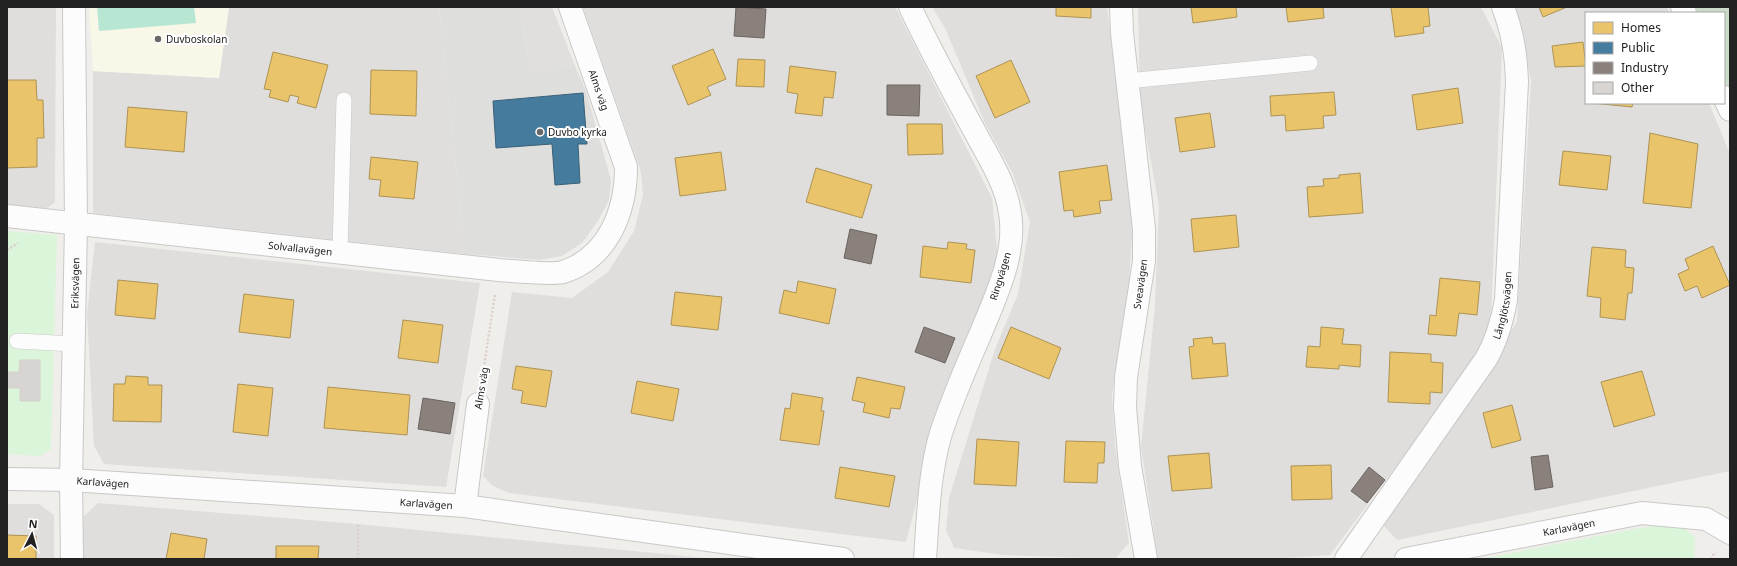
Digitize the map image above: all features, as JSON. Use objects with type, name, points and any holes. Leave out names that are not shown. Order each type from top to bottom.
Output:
[{"type":"street","name":"Eriksvägen","points":[[72,559],[71,480],[76,224],[74,7]]},
{"type":"street","name":"Alms väg","points":[[570,7],[626,168],[626,185],[622,207],[614,228],[590,259]]},
{"type":"street","name":"Ringvägen","points":[[910,7],[924,37],[1000,179],[1010,213],[1011,231],[1007,259],[993,302],[958,387],[941,435],[929,511],[925,559]]},
{"type":"street","name":"Sveavägen","points":[[1121,7],[1122,33],[1144,229],[1144,261],[1126,377],[1125,407],[1130,466],[1146,559]]},
{"type":"street","name":"Långlötsvägen","points":[[1346,559],[1486,359],[1496,340],[1502,322],[1506,300],[1517,82],[1516,52],[1512,31],[1503,7]]},
{"type":"street","points":[[1725,99],[1730,110]]},
{"type":"street","name":"Solvallavägen","points":[[7,216],[499,270],[562,273],[590,259]]},
{"type":"street","name":"Alms väg","points":[[465,506],[478,404]]},
{"type":"street","name":"Karlavägen","points":[[7,479],[71,480],[465,506],[843,559]]},
{"type":"street","name":"Karlavägen","points":[[1406,559],[1642,513],[1706,519],[1730,533]]},
{"type":"lane","points":[[1127,81],[1310,63]]},
{"type":"lane","points":[[340,253],[344,100]]},
{"type":"lane","points":[[17,342],[74,344]]},
{"type":"path","name":"Alms väg","points":[[478,404],[499,270]]},
{"type":"path","points":[[358,524],[358,559]]},
{"type":"shaded area","points":[[7,7],[56,7],[55,202],[45,210],[7,206]]},
{"type":"shaded area","name":"Duvboskolan","points":[[89,7],[229,7],[219,78],[93,71]]},
{"type":"shaded area","points":[[229,7],[439,7],[465,254],[93,213],[93,71],[219,78]]},
{"type":"shaded area","points":[[439,7],[519,7],[530,71],[575,66],[586,91],[611,180],[609,200],[598,221],[582,243],[562,256],[540,260],[465,254]]},
{"type":"shaded area","points":[[519,7],[552,7],[575,66],[530,71]]},
{"type":"shaded area","points":[[583,7],[895,7],[992,198],[998,259],[980,311],[937,422],[906,542],[509,493],[493,486],[483,476],[512,292],[572,298],[608,272],[634,231],[643,195],[641,172]]},
{"type":"shaded area","points":[[932,7],[1107,7],[1131,192],[1132,236],[1128,299],[1112,394],[1115,446],[1129,543],[1115,559],[1002,555],[954,548],[946,530],[949,498],[995,349],[1018,294],[1030,222],[1012,172],[985,123],[945,28]]},
{"type":"shaded area","points":[[1138,7],[1481,7],[1502,48],[1491,318],[1484,343],[1457,384],[1330,555],[1271,559],[1158,558],[1141,447],[1155,305],[1159,206],[1140,102]]},
{"type":"shaded area","points":[[1514,7],[1667,7],[1669,12],[1585,12],[1585,104],[1709,104],[1730,154],[1730,471],[1397,540],[1381,523],[1469,404],[1517,321],[1531,80]]},
{"type":"shaded area","points":[[95,242],[480,283],[446,487],[104,464],[94,446],[87,314]]},
{"type":"shaded area","points":[[98,503],[358,524],[715,559],[83,559],[83,517]]},
{"type":"shaded area","points":[[7,504],[39,504],[54,515],[54,559],[7,559]]},
{"type":"green space","points":[[97,7],[194,7],[196,23],[99,31]]},
{"type":"green space","points":[[1690,7],[1730,7],[1730,96],[1725,85],[1725,12],[1692,12]]},
{"type":"green space","points":[[7,231],[57,235],[51,449],[40,456],[7,454]]},
{"type":"green space","points":[[1679,524],[1695,537],[1694,559],[1481,559],[1639,528]]},
{"type":"building: Homes","points":[[1056,7],[1091,7],[1091,18],[1056,16]]},
{"type":"building: Homes","points":[[1191,7],[1236,7],[1237,17],[1193,23]]},
{"type":"building: Homes","points":[[1286,7],[1323,7],[1324,18],[1288,22]]},
{"type":"building: Homes","points":[[1391,7],[1428,7],[1430,26],[1423,27],[1424,33],[1395,37]]},
{"type":"building: Homes","points":[[1539,7],[1567,7],[1543,17]]},
{"type":"building: Homes","points":[[1583,42],[1585,66],[1555,67],[1552,46]]},
{"type":"building: Homes","points":[[713,49],[726,79],[707,87],[711,95],[688,105],[672,66]]},
{"type":"building: Homes","points":[[273,52],[328,65],[316,108],[297,103],[299,97],[290,95],[288,102],[269,97],[271,90],[264,89]]},
{"type":"building: Homes","points":[[738,59],[765,60],[764,87],[736,86]]},
{"type":"building: Homes","points":[[1011,60],[1030,102],[995,118],[976,76]]},
{"type":"building: Homes","points":[[790,66],[836,72],[833,98],[824,97],[822,116],[795,113],[798,94],[787,92]]},
{"type":"building: Homes","points":[[371,70],[417,71],[416,116],[370,114]]},
{"type":"building: Homes","points":[[7,80],[36,80],[37,100],[43,100],[44,138],[37,138],[37,167],[7,168]]},
{"type":"building: Homes","points":[[1458,88],[1463,123],[1417,130],[1412,95]]},
{"type":"building: Homes","points":[[1334,92],[1336,115],[1323,116],[1324,128],[1286,131],[1285,115],[1271,116],[1270,96]]},
{"type":"building: Homes","points":[[1602,104],[1633,104],[1632,107]]},
{"type":"building: Homes","points":[[128,107],[187,112],[184,152],[125,147]]},
{"type":"building: Homes","points":[[1210,113],[1215,147],[1180,152],[1175,118]]},
{"type":"building: Homes","points":[[907,124],[942,124],[943,154],[908,155]]},
{"type":"building: Homes","points":[[1650,133],[1698,144],[1691,208],[1643,203]]},
{"type":"building: Homes","points":[[1563,151],[1611,156],[1607,190],[1559,185]]},
{"type":"building: Homes","points":[[721,152],[726,190],[680,196],[675,158]]},
{"type":"building: Homes","points":[[371,157],[418,162],[414,199],[379,196],[381,180],[369,179]]},
{"type":"building: Homes","points":[[1107,165],[1112,200],[1099,201],[1101,213],[1074,217],[1073,210],[1064,211],[1059,172]]},
{"type":"building: Homes","points":[[816,168],[872,185],[862,218],[806,202]]},
{"type":"building: Homes","points":[[1360,173],[1363,213],[1309,217],[1307,187],[1324,186],[1323,179],[1339,178],[1339,175]]},
{"type":"building: Homes","points":[[1236,215],[1239,247],[1194,252],[1191,219]]},
{"type":"building: Homes","points":[[948,242],[967,244],[966,249],[975,250],[971,283],[920,277],[923,246],[947,249]]},
{"type":"building: Homes","points":[[1713,246],[1730,285],[1702,298],[1697,286],[1685,291],[1678,274],[1689,269],[1685,259]]},
{"type":"building: Homes","points":[[1592,247],[1626,250],[1625,267],[1634,268],[1632,293],[1628,293],[1625,320],[1600,317],[1601,298],[1587,296]]},
{"type":"building: Homes","points":[[1440,278],[1480,282],[1477,315],[1459,313],[1456,336],[1428,334],[1430,315],[1436,316]]},
{"type":"building: Homes","points":[[118,280],[158,284],[155,319],[115,315]]},
{"type":"building: Homes","points":[[798,281],[836,289],[829,324],[779,313],[784,290],[796,293]]},
{"type":"building: Homes","points":[[675,292],[722,297],[718,330],[671,325]]},
{"type":"building: Homes","points":[[244,294],[294,300],[290,338],[239,332]]},
{"type":"building: Homes","points":[[403,320],[443,325],[438,363],[398,358]]},
{"type":"building: Homes","points":[[1011,327],[1061,348],[1049,379],[998,358]]},
{"type":"building: Homes","points":[[1321,327],[1344,329],[1342,344],[1361,345],[1360,367],[1339,365],[1339,369],[1306,367],[1308,346],[1320,347]]},
{"type":"building: Homes","points":[[1212,337],[1213,344],[1225,343],[1228,376],[1192,379],[1189,347],[1194,346],[1193,339]]},
{"type":"building: Homes","points":[[1390,352],[1431,354],[1431,362],[1443,363],[1442,393],[1430,392],[1430,404],[1388,402]]},
{"type":"building: Homes","points":[[516,366],[552,371],[546,407],[521,403],[523,391],[512,389]]},
{"type":"building: Homes","points":[[1642,371],[1655,415],[1614,427],[1601,382]]},
{"type":"building: Homes","points":[[126,376],[148,377],[148,385],[162,385],[161,422],[113,421],[114,384],[125,384]]},
{"type":"building: Homes","points":[[857,377],[905,387],[900,409],[891,408],[889,418],[863,412],[865,403],[852,400]]},
{"type":"building: Homes","points":[[637,381],[679,389],[673,421],[631,413]]},
{"type":"building: Homes","points":[[238,384],[273,388],[268,436],[233,432]]},
{"type":"building: Homes","points":[[328,387],[410,395],[407,435],[324,428]]},
{"type":"building: Homes","points":[[792,393],[823,398],[821,411],[824,411],[819,445],[780,440],[785,408],[790,409]]},
{"type":"building: Homes","points":[[1512,405],[1521,440],[1492,448],[1483,413]]},
{"type":"building: Homes","points":[[977,439],[1019,442],[1016,486],[974,484]]},
{"type":"building: Homes","points":[[1066,441],[1105,442],[1104,463],[1098,463],[1097,483],[1064,482]]},
{"type":"building: Homes","points":[[1209,453],[1212,488],[1172,491],[1168,456]]},
{"type":"building: Homes","points":[[1331,465],[1332,499],[1292,500],[1291,466]]},
{"type":"building: Homes","points":[[840,467],[895,476],[889,507],[835,498]]},
{"type":"building: Homes","points":[[171,533],[207,539],[204,559],[166,559]]},
{"type":"building: Homes","points":[[7,535],[36,536],[36,559],[7,559]]},
{"type":"building: Homes","points":[[276,546],[319,546],[318,559],[276,559]]},
{"type":"building: Public","name":"Duvbo kyrka","points":[[583,93],[587,144],[578,144],[580,183],[555,185],[552,144],[496,148],[493,101]]},
{"type":"building: Industry","points":[[736,7],[766,9],[764,38],[734,36]]},
{"type":"building: Industry","points":[[887,85],[920,85],[919,116],[887,115]]},
{"type":"building: Industry","points":[[850,229],[877,235],[871,264],[844,258]]},
{"type":"building: Industry","points":[[924,327],[955,338],[945,363],[915,352]]},
{"type":"building: Industry","points":[[423,398],[455,403],[450,434],[418,429]]},
{"type":"building: Industry","points":[[1548,455],[1553,487],[1535,490],[1531,457]]},
{"type":"building: Industry","points":[[1369,467],[1385,480],[1367,503],[1351,491]]},
{"type":"building: Other","points":[[20,360],[40,360],[40,401],[20,401],[20,388],[8,388],[8,372],[19,372]]},
{"type":"place","name":"Duvboskolan","points":[[158,39]]},
{"type":"place","name":"Duvbo kyrka","points":[[540,132]]}]
